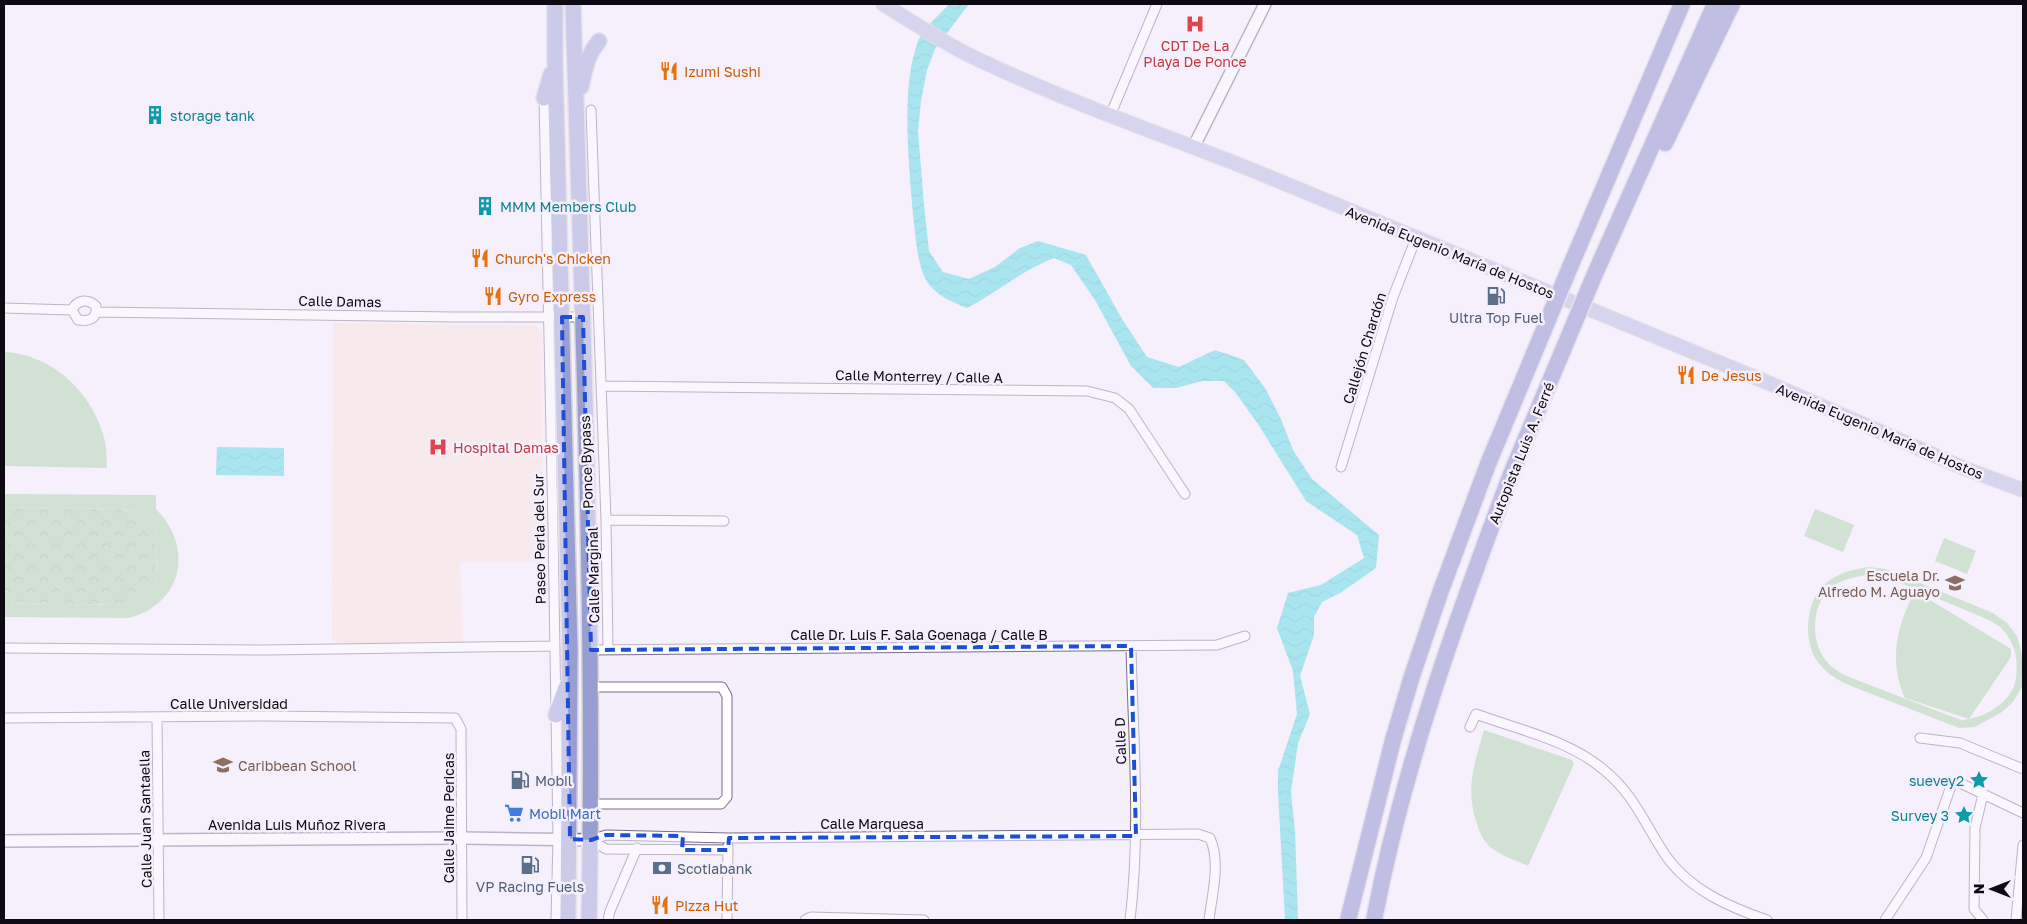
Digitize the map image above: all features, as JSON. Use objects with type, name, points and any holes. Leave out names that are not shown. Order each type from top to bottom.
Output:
[{"type":"highway","name":"Ponce Bypass","points":[[555,4],[556,317],[570,676],[564,839],[568,920]]},
{"type":"highway","name":"Ponce Bypass","points":[[574,4],[584,108],[583,317],[591,650],[589,920]]},
{"type":"highway","name":"Autopista Luis A. Ferré","points":[[1349,916],[1390,749],[1440,593],[1488,464],[1682,4]]},
{"type":"highway","name":"Autopista Luis A. Ferré","points":[[1375,915],[1397,823],[1436,684],[1461,607],[1510,474],[1594,276],[1715,4]]},
{"type":"highway","points":[[1643,166],[1662,149],[1732,4]]},
{"type":"highway","points":[[584,108],[587,61],[592,49],[599,41]]},
{"type":"highway","points":[[544,98],[555,63]]},
{"type":"highway","points":[[556,715],[570,676]]},
{"type":"main road","name":"Avenida Eugenio María de Hostos","points":[[883,4],[986,64],[1110,116],[1194,146],[1771,384],[1966,469],[2023,490]]},
{"type":"street","points":[[1110,116],[1157,4]]},
{"type":"street","points":[[1194,146],[1265,4]]},
{"type":"street","name":"Paseo Perla del Sur","points":[[544,98],[556,317],[554,646],[556,715],[564,839],[556,920]]},
{"type":"street","name":"Calle Marginal","points":[[584,108],[601,386],[608,650]]},
{"type":"street","name":"Callejón Chardón","points":[[1341,467],[1393,297],[1416,238]]},
{"type":"street","name":"Calle Damas","points":[[84,300],[96,306],[96,312],[92,318],[86,321],[78,320],[72,310],[79,302],[84,300]]},
{"type":"street","name":"Calle Damas","points":[[4,308],[72,310]]},
{"type":"street","name":"Calle Damas","points":[[96,312],[583,317]]},
{"type":"street","name":"Calle Monterrey / Calle A","points":[[601,386],[1087,391],[1114,398],[1129,409],[1185,494]]},
{"type":"street","points":[[606,520],[724,521]]},
{"type":"street","name":"Calle Dr. Luis F. Sala Goenaga / Calle B","points":[[591,650],[1217,645],[1245,636]]},
{"type":"street","points":[[4,648],[285,650],[554,646]]},
{"type":"street","name":"Calle D","points":[[1130,920],[1135,884],[1136,836],[1131,646]]},
{"type":"street","points":[[591,687],[722,687],[727,696],[727,797],[721,804],[591,804]]},
{"type":"street","points":[[1470,726],[1476,714],[1575,749],[1604,770],[1630,795],[1667,857],[1693,885],[1735,908],[1767,920]]},
{"type":"street","name":"Calle Universidad","points":[[4,718],[274,716],[455,718]]},
{"type":"street","name":"Calle Juan Santaella","points":[[158,717],[159,920]]},
{"type":"street","name":"Calle Jaime Pericas","points":[[455,718],[461,729],[462,920]]},
{"type":"street","points":[[1920,738],[1960,743],[2023,768]]},
{"type":"street","points":[[1885,920],[1926,858],[1952,783],[1958,782],[2023,813]]},
{"type":"street","points":[[1983,794],[1975,828],[1973,853],[1974,909],[1984,920]]},
{"type":"street","name":"Calle Marquesa","points":[[591,840],[606,835],[729,838],[1198,834],[1210,838],[1215,850],[1214,884],[1209,920]]},
{"type":"street","points":[[682,850],[683,836]]},
{"type":"street","name":"Avenida Luis Muñoz Rivera","points":[[4,841],[462,838],[591,840]]},
{"type":"street","points":[[727,920],[729,838]]},
{"type":"street","points":[[591,840],[606,849],[728,850]]},
{"type":"street","points":[[2016,920],[2023,845]]},
{"type":"street","points":[[608,920],[610,910],[637,848]]},
{"type":"street","points":[[805,920],[812,917],[924,920]]},
{"type":"highlighted area","points":[[562,317],[583,317],[591,650],[1131,646],[1136,836],[729,838],[728,850],[682,850],[683,836],[606,835],[591,840],[570,839]]},
{"type":"shaded area","name":"Hospital Damas","points":[[333,323],[537,326],[542,333],[543,562],[460,562],[463,644],[339,643],[332,641]]},
{"type":"green space","points":[[4,352],[22,354],[39,360],[69,380],[81,393],[100,424],[106,444],[107,468],[4,466]]},
{"type":"green space","points":[[4,494],[156,495],[156,509],[166,521],[178,549],[176,576],[170,589],[160,601],[147,611],[129,618],[4,617],[4,603],[122,605],[142,599],[154,588],[156,580],[157,535],[154,527],[143,516],[132,511],[120,509],[4,507]]},
{"type":"green space","points":[[4,507],[120,509],[132,511],[143,516],[154,527],[157,535],[156,580],[154,588],[142,599],[122,605],[4,603]]},
{"type":"green space","points":[[1815,509],[1854,525],[1843,552],[1804,536]]},
{"type":"green space","points":[[1944,538],[1976,551],[1967,574],[1935,561]]},
{"type":"green space","points":[[1869,567],[1886,569],[1993,613],[2007,623],[2017,636],[2023,658],[2022,687],[2013,702],[2002,712],[1975,727],[1959,728],[1851,686],[1828,673],[1816,659],[1811,649],[1808,633],[1809,614],[1818,592],[1825,584],[1833,578],[1856,569]],"holes":[[[1869,575],[1884,576],[1989,620],[2001,628],[2013,645],[2017,666],[2016,680],[2012,691],[2001,704],[1985,714],[1961,720],[1850,677],[1837,671],[1828,663],[1820,651],[1815,632],[1816,615],[1824,596],[1830,589],[1847,579]]]},
{"type":"green space","points":[[1915,591],[2011,649],[2011,657],[1969,719],[1905,698],[1897,670],[1897,643],[1903,617]]},
{"type":"green space","points":[[1484,730],[1572,760],[1574,764],[1528,866],[1490,847],[1485,842],[1477,824],[1473,811],[1471,788],[1474,766]]},
{"type":"water","points":[[949,4],[969,4],[935,49],[927,70],[918,131],[929,251],[943,272],[969,279],[995,267],[1020,248],[1038,241],[1086,255],[1122,319],[1147,357],[1179,367],[1215,350],[1244,360],[1265,388],[1281,419],[1293,450],[1312,479],[1379,535],[1376,568],[1340,593],[1322,602],[1314,617],[1314,635],[1300,676],[1310,714],[1298,743],[1291,792],[1295,831],[1298,920],[1285,920],[1278,791],[1278,771],[1297,714],[1293,671],[1277,628],[1288,593],[1321,585],[1364,558],[1357,535],[1306,501],[1258,424],[1235,392],[1224,381],[1202,381],[1176,388],[1153,388],[1131,366],[1095,300],[1071,265],[1054,258],[1020,275],[967,308],[943,297],[929,284],[920,264],[911,195],[907,125],[909,79],[913,57],[921,35]]},
{"type":"water","points":[[217,447],[284,448],[284,476],[216,475]]},
{"type":"place","name":"CDT De La Playa De Ponce","points":[[1195,24]]},
{"type":"place","name":"Izumi Sushi","points":[[669,71]]},
{"type":"place","name":"storage tank","points":[[155,115]]},
{"type":"place","name":"MMM Members Club","points":[[485,206]]},
{"type":"place","name":"Church's Chicken","points":[[480,258]]},
{"type":"place","name":"Gyro Express","points":[[493,296]]},
{"type":"place","name":"Ultra Top Fuel","points":[[1496,296]]},
{"type":"place","name":"De Jesus","points":[[1686,375]]},
{"type":"place","name":"Hospital Damas","points":[[438,447]]},
{"type":"place","name":"Escuela Dr. Alfredo M. Aguayo","points":[[1955,583]]},
{"type":"place","name":"Caribbean School","points":[[223,765]]},
{"type":"place","name":"Mobil","points":[[520,780]]},
{"type":"place","name":"suevey2","points":[[1979,780]]},
{"type":"place","name":"Mobil Mart","points":[[514,813]]},
{"type":"place","name":"Survey 3","points":[[1964,815]]},
{"type":"place","name":"VP Racing Fuels","points":[[530,865]]},
{"type":"place","name":"Scotiabank","points":[[662,868]]},
{"type":"place","name":"Pizza Hut","points":[[660,905]]}]
